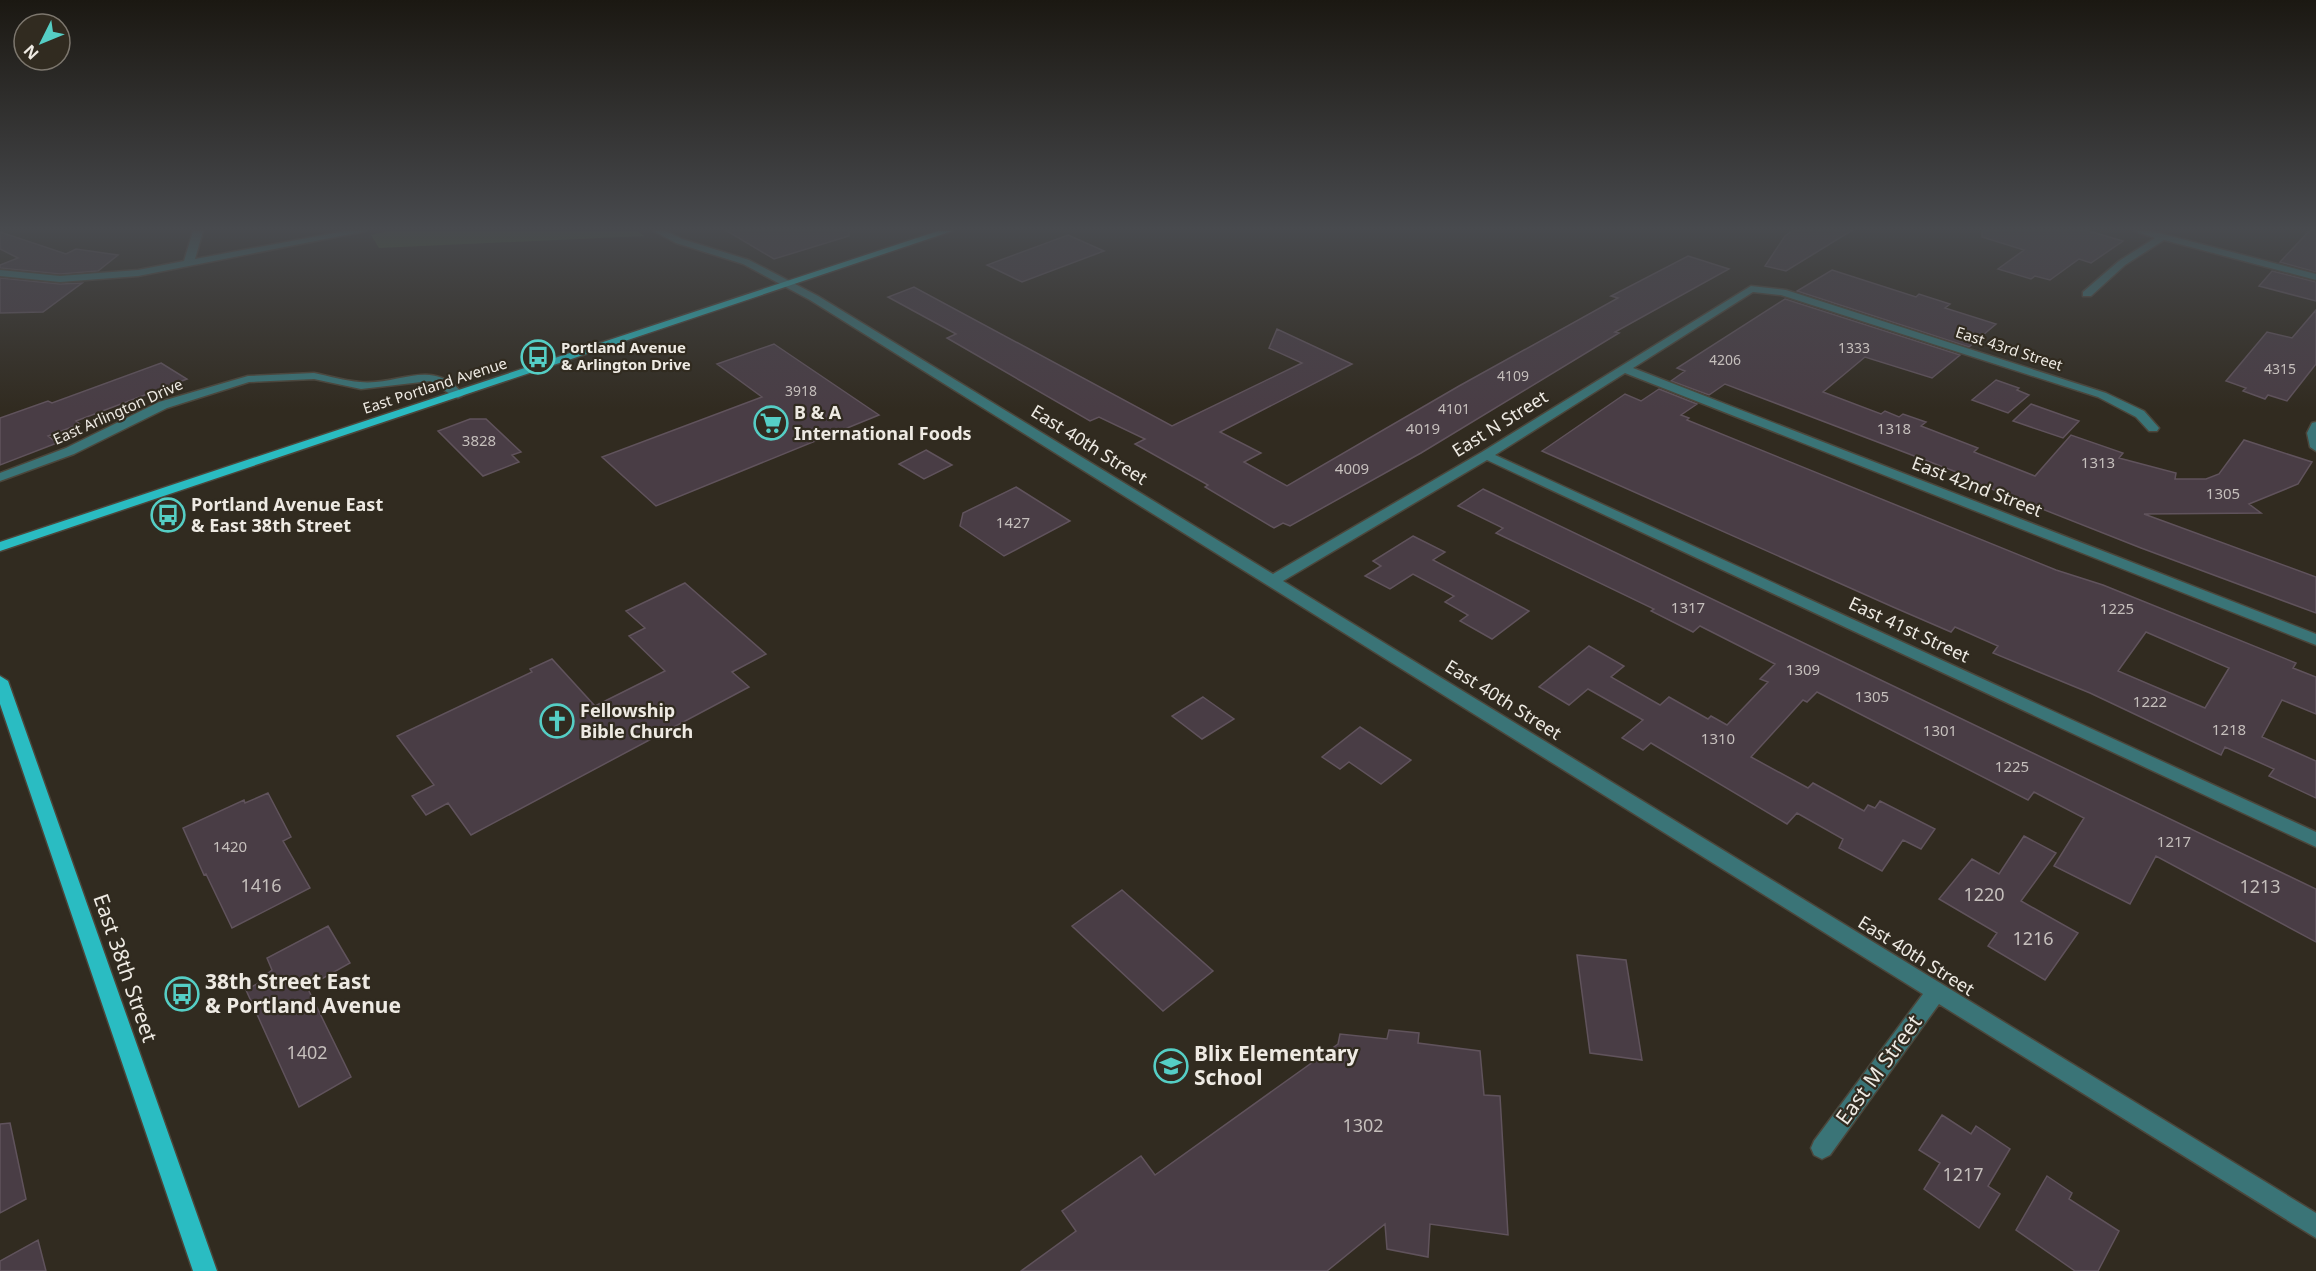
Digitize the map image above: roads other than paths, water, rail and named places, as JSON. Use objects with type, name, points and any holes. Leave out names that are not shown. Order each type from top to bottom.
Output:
[{"type":"main road","name":"East Portland Avenue","points":[[0,547],[773,290]]},
{"type":"main road","name":"East 38th Street","points":[[0,681],[205,1271]]},
{"type":"street","name":"East 40th Street","points":[[798,290],[2316,1226]]},
{"type":"street","name":"East 43rd Street","points":[[1744,292],[1753,290]]},
{"type":"street","name":"East 43rd Street","points":[[1770,290],[1782,292],[2102,395],[2140,414],[2153,428]]},
{"type":"street","points":[[2087,294],[2091,290]]},
{"type":"street","name":"East N Street","points":[[1272,581],[1486,455],[1744,292]]},
{"type":"street","name":"East 42nd Street","points":[[1624,368],[2316,640]]},
{"type":"street","name":"East Arlington Drive","points":[[0,477],[70,451],[163,405],[248,380],[314,376],[361,386],[431,377],[443,382],[458,395]]},
{"type":"street","points":[[2316,426],[2313,433],[2316,447]]},
{"type":"street","name":"East 41st Street","points":[[1486,455],[2316,840]]},
{"type":"street","name":"East M Street","points":[[1822,1148],[1937,991]]},
{"type":"place","name":"Portland Avenue & Arlington Drive","points":[[538,357]]},
{"type":"place","name":"B & A International Foods","points":[[771,423]]},
{"type":"place","name":"Portland Avenue East & East 38th Street","points":[[168,515]]},
{"type":"place","name":"Fellowship Bible Church","points":[[557,721]]},
{"type":"place","name":"38th Street East & Portland Avenue","points":[[182,994]]},
{"type":"place","name":"Blix Elementary School","points":[[1171,1066]]}]
